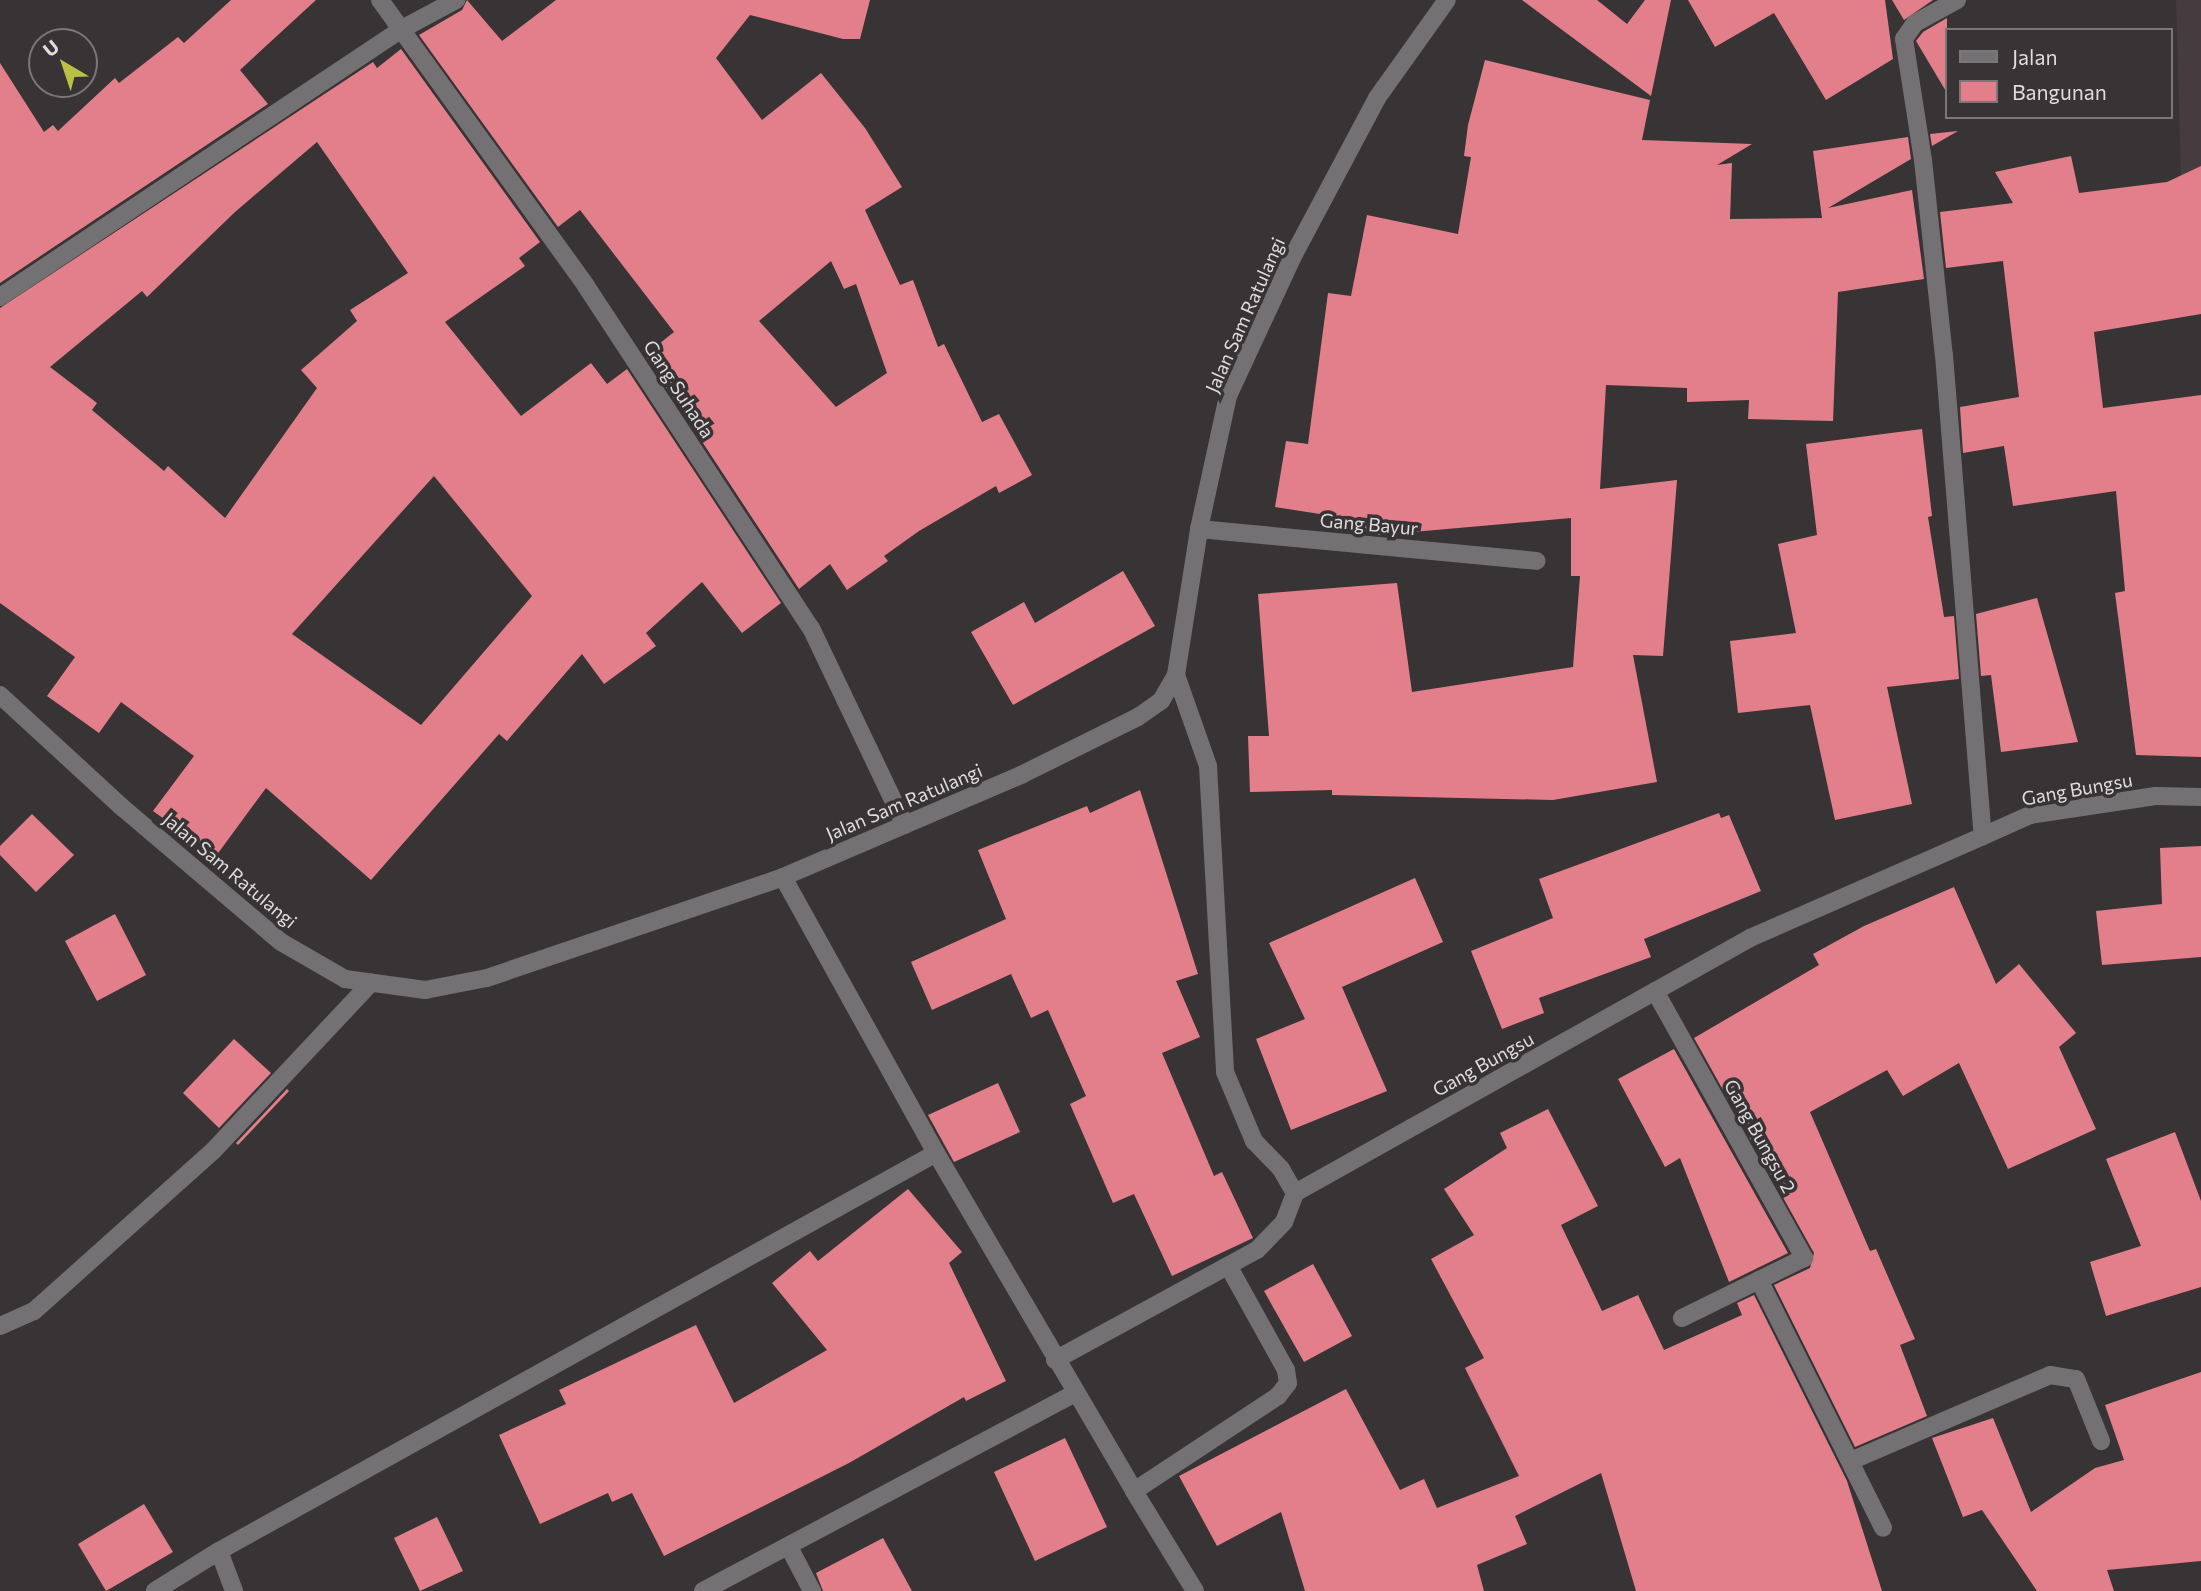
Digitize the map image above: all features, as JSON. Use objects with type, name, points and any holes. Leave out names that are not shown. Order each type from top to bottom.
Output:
[{"type":"street","name":"Gang Suhada","points":[[380,0],[586,286],[811,628],[905,825]]},
{"type":"street","points":[[1,295],[400,30],[456,0]]},
{"type":"street","name":"Jalan Sam Ratulangi","points":[[0,695],[123,808],[281,942],[345,979],[425,990],[487,978],[783,877],[905,825],[1138,717],[1161,701],[1177,675],[1199,529],[1228,396],[1286,271],[1377,98],[1447,0]]},
{"type":"street","points":[[1957,0],[1915,23],[1904,39],[1923,160],[1944,355],[1983,836]]},
{"type":"street","name":"Gang Bayur","points":[[1199,529],[1536,561]]},
{"type":"street","points":[[1055,1360],[1229,1267],[1273,1238],[1295,1194],[1280,1169],[1254,1141],[1225,1072],[1208,766],[1177,675]]},
{"type":"street","name":"Gang Bungsu","points":[[1295,1194],[1750,938],[2030,815],[2156,796],[2201,797]]},
{"type":"street","points":[[783,877],[936,1153],[1055,1360],[1195,1591]]},
{"type":"street","points":[[0,1326],[34,1311],[213,1151],[371,983]]},
{"type":"street","name":"Gang Bungsu 2","points":[[1655,991],[1804,1258],[1682,1318]]},
{"type":"street","points":[[155,1591],[219,1551],[936,1153]]},
{"type":"street","points":[[1134,1491],[1278,1396],[1288,1383],[1286,1370],[1229,1267]]},
{"type":"street","points":[[1759,1280],[1853,1460],[1883,1528]]},
{"type":"street","points":[[1853,1460],[2050,1375],[2076,1379],[2101,1441]]},
{"type":"street","points":[[703,1591],[1075,1394]]},
{"type":"street","points":[[789,1547],[812,1591]]},
{"type":"street","points":[[219,1551],[234,1591]]},
{"type":"shaded area","points":[[2176,0],[2201,0],[2201,232],[2182,209]]},
{"type":"building","points":[[231,0],[316,0],[240,70],[268,104],[0,283],[0,63],[44,132],[53,125],[58,131],[93,98],[98,98],[98,94],[115,78],[119,83],[178,37],[184,43]]},
{"type":"building","points":[[467,0],[502,41],[556,0],[870,0],[860,39],[843,39],[750,15],[716,58],[762,120],[821,73],[865,128],[902,187],[865,210],[900,285],[913,280],[938,347],[944,344],[982,422],[999,414],[1032,475],[999,493],[996,486],[919,531],[884,556],[888,561],[847,590],[830,564],[799,589],[645,355],[674,332],[580,210],[558,227],[419,35],[462,10]],"holes":[[[831,261],[844,289],[856,284],[887,373],[836,407],[759,321]]]},
{"type":"building","points":[[1522,0],[1597,0],[1627,24],[1645,0],[1671,0],[1651,96]]},
{"type":"building","points":[[1688,0],[1885,0],[1893,59],[1826,100],[1774,13],[1715,47]]},
{"type":"building","points":[[1892,0],[1933,0],[1904,20]]},
{"type":"building","points":[[1947,18],[1946,91],[1916,41],[1923,32]]},
{"type":"building","points":[[401,49],[540,242],[519,258],[525,266],[445,322],[521,416],[591,363],[607,384],[627,369],[781,603],[742,633],[702,582],[646,633],[656,646],[604,684],[582,654],[507,741],[499,734],[371,880],[266,788],[216,856],[153,811],[194,756],[121,702],[99,733],[47,696],[75,657],[0,603],[0,308],[373,62],[377,68]],"holes":[[[317,142],[408,273],[350,310],[357,321],[301,370],[317,388],[225,518],[168,466],[164,471],[92,410],[97,403],[50,367],[142,291],[147,297],[235,212]],[[434,476],[532,596],[421,725],[292,634]]]},
{"type":"building","points":[[1485,60],[1650,100],[1642,140],[1752,144],[1717,165],[1732,163],[1730,219],[1822,218],[1813,151],[1908,137],[1911,159],[1828,208],[1912,190],[1924,279],[1838,292],[1833,421],[1748,419],[1749,400],[1687,402],[1687,388],[1606,385],[1600,489],[1677,480],[1663,656],[1633,655],[1657,782],[1553,800],[1332,795],[1332,790],[1250,792],[1248,736],[1269,736],[1258,594],[1397,583],[1412,692],[1573,667],[1580,576],[1571,576],[1571,518],[1379,535],[1354,532],[1352,519],[1275,507],[1286,441],[1308,444],[1328,293],[1351,296],[1367,215],[1458,234],[1471,157],[1464,156],[1468,125]]},
{"type":"building","points":[[1958,131],[1932,146],[1930,134]]},
{"type":"building","points":[[2071,156],[2079,193],[2167,182],[2201,166],[2201,314],[2094,332],[2103,408],[2201,395],[2201,757],[2136,755],[2115,593],[2125,591],[2116,491],[2013,506],[2004,446],[1963,453],[1960,407],[2019,397],[2003,261],[1946,268],[1940,212],[2013,203],[1995,172]]},
{"type":"building","points":[[1922,429],[1932,516],[1928,517],[1944,617],[1954,616],[1959,679],[1887,687],[1912,804],[1835,820],[1810,705],[1738,713],[1730,641],[1796,633],[1778,544],[1817,535],[1806,444]]},
{"type":"building","points":[[1123,571],[1155,626],[1013,705],[971,632],[1024,602],[1035,623]]},
{"type":"building","points":[[2037,598],[2078,742],[2001,752],[1991,675],[1981,676],[1976,614]]},
{"type":"building","points":[[1140,790],[1198,974],[1176,981],[1200,1037],[1162,1053],[1214,1176],[1222,1172],[1253,1238],[1172,1276],[1134,1194],[1113,1203],[1070,1104],[1086,1096],[1048,1010],[1031,1018],[1011,974],[932,1010],[911,962],[1006,919],[978,850],[1087,806],[1090,813]]},
{"type":"building","points":[[1719,813],[1721,818],[1729,815],[1761,891],[1644,939],[1651,957],[1539,998],[1544,1013],[1502,1029],[1471,951],[1553,918],[1539,879]]},
{"type":"building","points":[[32,814],[74,855],[36,892],[0,855],[0,846]]},
{"type":"building","points":[[2201,846],[2201,957],[2102,965],[2096,911],[2162,904],[2160,848]]},
{"type":"building","points":[[1415,878],[1443,942],[1342,987],[1387,1091],[1291,1130],[1256,1039],[1305,1019],[1269,943]]},
{"type":"building","points":[[1954,887],[1996,984],[2019,964],[2076,1033],[2059,1047],[2096,1129],[2008,1169],[1959,1063],[1903,1096],[1887,1070],[1810,1112],[1870,1251],[1876,1249],[1915,1339],[1900,1345],[1927,1416],[1855,1447],[1774,1285],[1810,1268],[1814,1253],[1694,1038],[1819,965],[1813,954],[1864,926]]},
{"type":"building","points":[[115,914],[146,975],[97,1001],[65,941]]},
{"type":"building","points":[[234,1039],[271,1073],[219,1128],[183,1093]]},
{"type":"building","points":[[1674,1049],[1788,1253],[1729,1282],[1680,1158],[1665,1167],[1618,1079]]},
{"type":"building","points":[[998,1083],[1020,1132],[954,1162],[928,1115]]},
{"type":"building","points":[[287,1089],[289,1091],[238,1145],[236,1143]]},
{"type":"building","points":[[1548,1109],[1598,1206],[1561,1225],[1602,1311],[1638,1295],[1664,1350],[1742,1315],[1737,1303],[1754,1295],[1847,1481],[1882,1591],[1636,1591],[1601,1473],[1515,1516],[1527,1544],[1477,1565],[1484,1591],[1305,1591],[1281,1512],[1217,1546],[1179,1476],[1346,1389],[1400,1490],[1424,1479],[1437,1508],[1519,1476],[1465,1368],[1484,1358],[1431,1259],[1474,1235],[1444,1189],[1507,1148],[1500,1133]]},
{"type":"building","points":[[2175,1132],[2201,1201],[2201,1287],[2106,1316],[2090,1262],[2141,1246],[2106,1159]]},
{"type":"building","points":[[908,1189],[962,1252],[949,1263],[1006,1381],[966,1401],[964,1397],[849,1463],[664,1556],[632,1493],[612,1502],[608,1493],[540,1524],[499,1435],[566,1404],[559,1390],[696,1325],[734,1403],[827,1350],[772,1283],[810,1251],[818,1261]]},
{"type":"building","points":[[1313,1264],[1352,1336],[1304,1362],[1264,1291]]},
{"type":"building","points":[[2201,1372],[2201,1561],[2107,1570],[2114,1591],[2037,1591],[1982,1510],[1963,1517],[1932,1438],[1993,1418],[2031,1512],[2095,1468],[2124,1460],[2105,1405]]},
{"type":"building","points":[[1065,1438],[1107,1527],[1035,1561],[994,1472]]},
{"type":"building","points":[[144,1504],[173,1552],[106,1591],[78,1544]]},
{"type":"building","points":[[437,1517],[463,1571],[420,1591],[394,1538]]},
{"type":"building","points":[[883,1538],[912,1591],[823,1591],[816,1573]]}]
